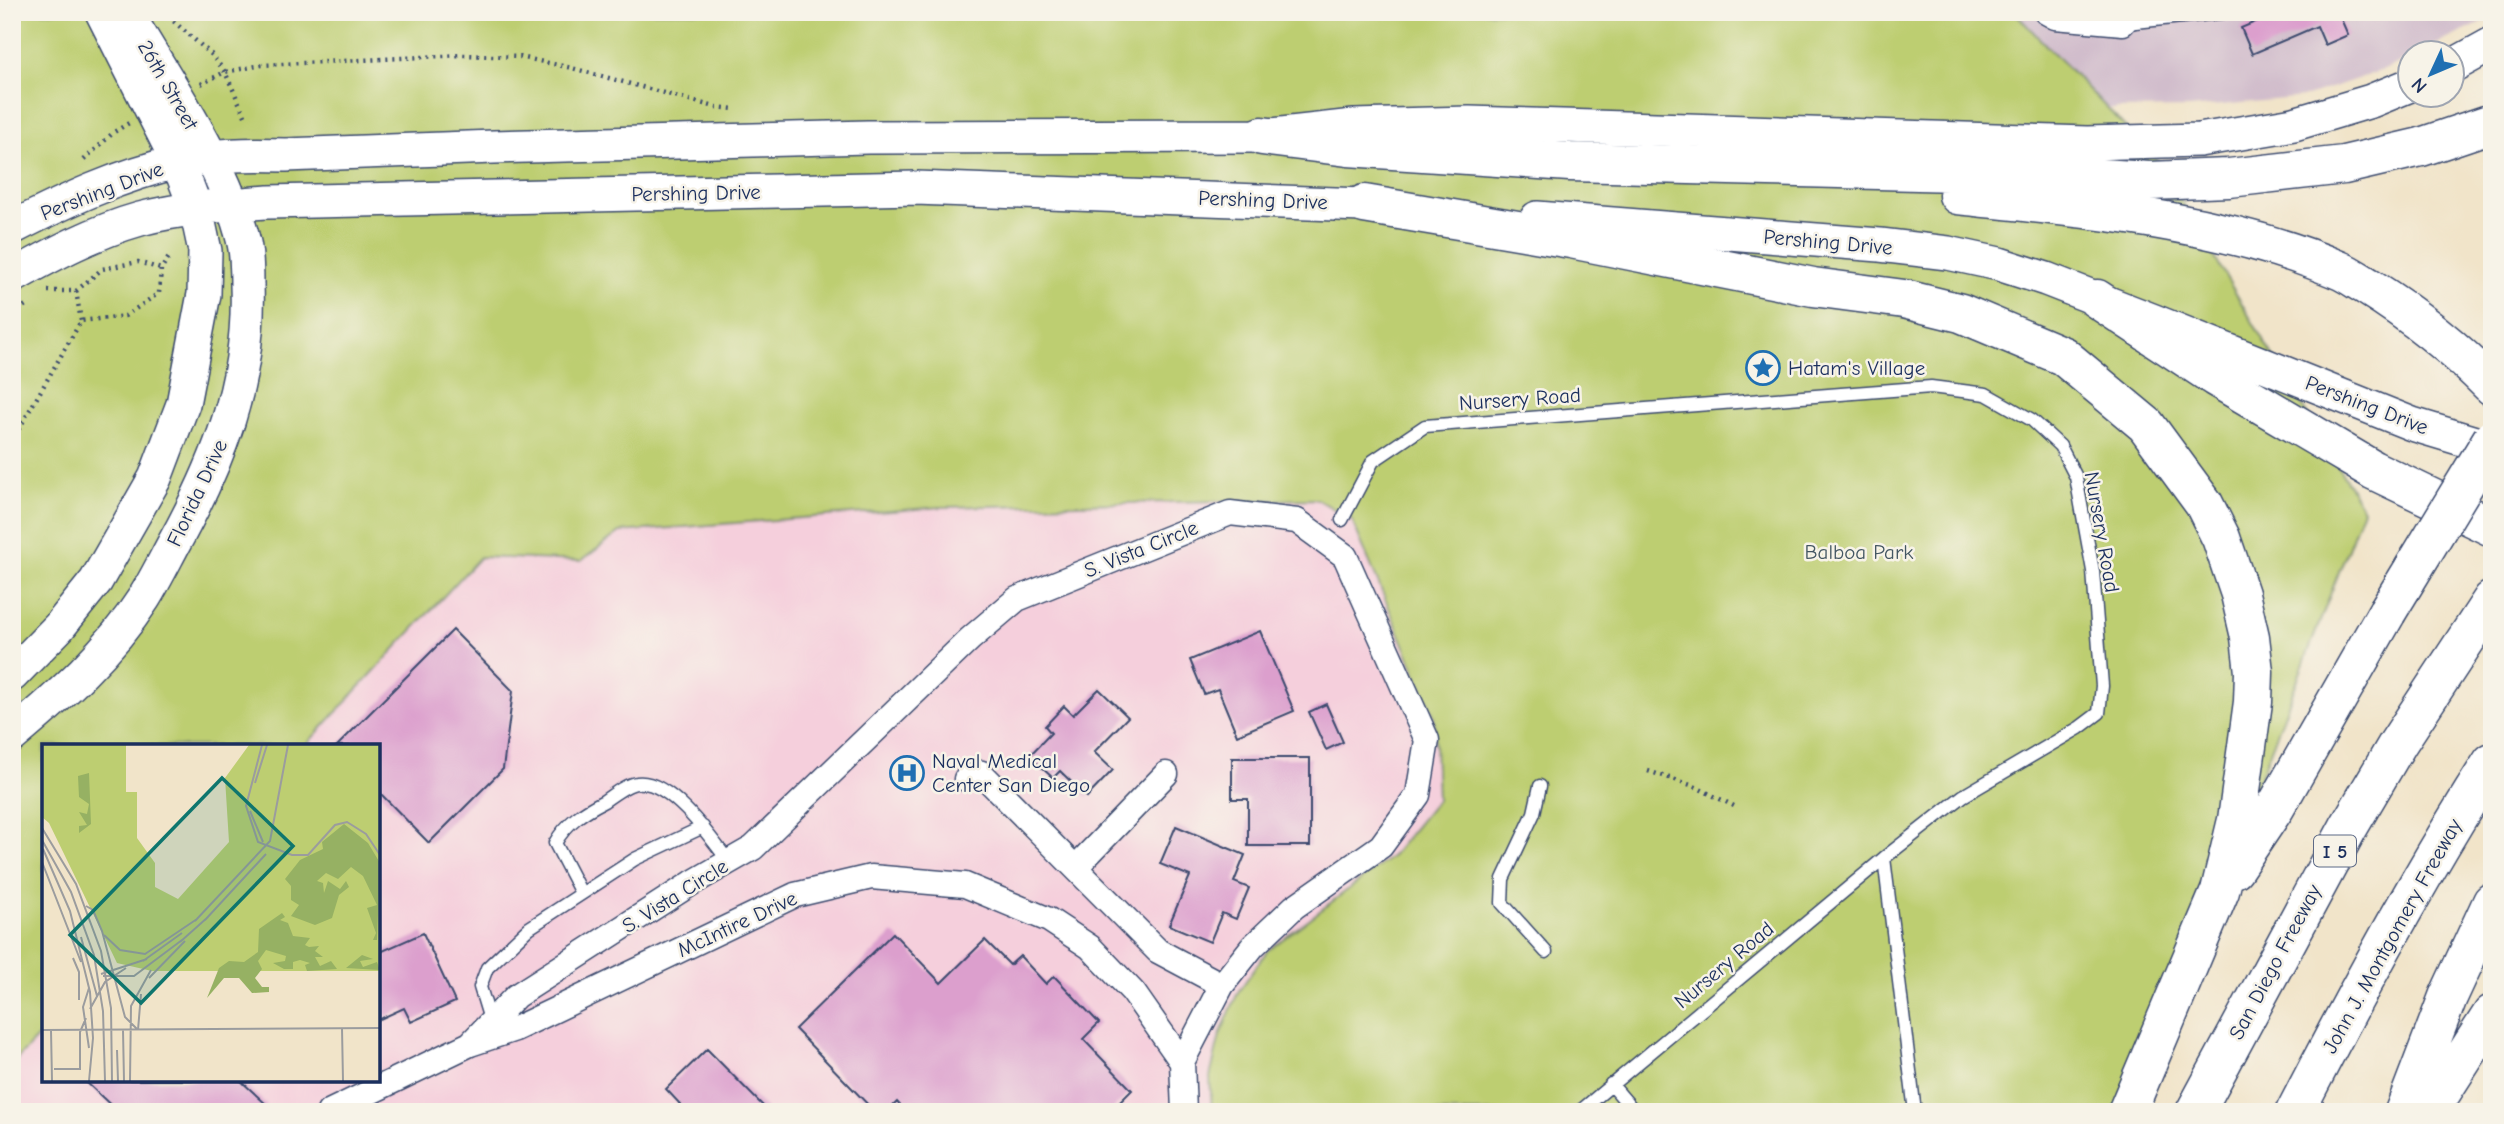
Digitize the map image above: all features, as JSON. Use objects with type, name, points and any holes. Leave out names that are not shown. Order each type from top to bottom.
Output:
[{"type":"highway","points":[[1262,136],[1362,148],[1570,162],[2036,174],[2149,181],[2229,178],[2344,165],[2421,147],[2492,123]]},
{"type":"highway","points":[[1658,164],[2095,210],[2194,226],[2265,245],[2341,271],[2384,296],[2425,326],[2492,386]]},
{"type":"highway","points":[[1364,204],[1571,239],[1813,287],[1904,299],[1961,313],[2063,356],[2146,425],[2204,504],[2225,549],[2248,626],[2254,671],[2253,702],[2237,820],[2220,891],[2127,1112]]},
{"type":"highway","points":[[2097,299],[2215,377],[2373,470],[2492,527]]},
{"type":"highway","points":[[2220,891],[2275,808],[2387,612],[2492,439]]},
{"type":"highway","name":"San Diego Freeway","points":[[2195,1112],[2348,828],[2398,743],[2492,600]]},
{"type":"highway","name":"John J. Montgomery Freeway","points":[[2295,1112],[2415,889],[2492,762]]},
{"type":"highway","points":[[2404,1112],[2448,997],[2492,902]]},
{"type":"highway","points":[[2428,1112],[2492,1014]]},
{"type":"main road","name":"26th Street","points":[[102,12],[178,162]]},
{"type":"main road","name":"26th Street","points":[[126,12],[211,157]]},
{"type":"main road","points":[[2466,58],[2492,44]]},
{"type":"main road","name":"Pershing Drive","points":[[12,228],[63,202],[119,180],[178,162],[211,157],[856,137],[1262,136],[1354,126],[1469,123],[2087,143],[2199,140],[2294,124],[2396,91]]},
{"type":"main road","name":"Florida Drive","points":[[12,736],[95,659],[143,599],[202,493],[224,436],[239,382],[248,316],[244,245],[232,204],[211,157]]},
{"type":"main road","points":[[12,675],[59,626],[96,581],[155,478],[183,404],[204,294],[205,251],[196,209],[178,162]]},
{"type":"main road","name":"Pershing Drive","points":[[12,277],[56,252],[98,233],[141,219],[232,204],[916,188],[1364,204],[1880,245],[1948,253],[1999,264],[2097,299],[2412,424],[2492,448]]},
{"type":"street","points":[[2046,12],[2056,17],[2128,18]]},
{"type":"street","name":"S. Vista Circle","points":[[470,1044],[516,996],[692,883],[753,848],[970,639],[1017,598],[1230,513],[1297,522],[1345,556],[1427,740],[1418,795],[1381,846],[1294,907],[1253,946],[1222,985],[1182,1062]]},
{"type":"street","points":[[966,779],[981,773],[1158,951],[1222,985]]},
{"type":"street","points":[[1076,867],[1166,774]]},
{"type":"street","name":"McIntire Drive","points":[[380,1081],[470,1044],[515,1029],[795,895],[871,877],[965,885],[1049,920],[1090,947],[1133,992],[1182,1062]]},
{"type":"street","points":[[1182,1062],[1184,1112]]},
{"type":"street","name":"McIntire Drive","points":[[329,1112],[365,1087]]},
{"type":"lane","points":[[2128,18],[2229,12]]},
{"type":"lane","name":"Nursery Road","points":[[1342,520],[1373,461],[1424,426],[1931,387],[1986,394],[2032,420],[2060,446],[2077,477],[2093,571],[2102,685],[2099,713],[2079,728],[1963,796],[1884,858],[1579,1112]]},
{"type":"lane","points":[[582,893],[555,843],[577,816],[634,783],[650,783],[667,793],[703,827],[729,862]]},
{"type":"lane","points":[[1540,786],[1534,813],[1503,879],[1502,904],[1546,952]]},
{"type":"lane","points":[[491,1023],[480,987],[487,968],[529,928],[635,859],[703,827]]},
{"type":"lane","points":[[1884,858],[1915,1112]]},
{"type":"lane","points":[[1611,1084],[1635,1112]]},
{"type":"path","points":[[163,12],[212,55],[225,72],[246,118]]},
{"type":"path","points":[[211,78],[225,72],[262,65],[462,55],[520,57],[659,92]]},
{"type":"path","points":[[81,162],[114,132],[138,117]]},
{"type":"path","points":[[81,321],[125,316],[159,293],[161,269],[169,257]]},
{"type":"path","points":[[12,314],[48,291],[76,291],[102,269],[138,262],[161,269]]},
{"type":"path","points":[[12,441],[81,321],[76,291]]},
{"type":"path","points":[[1648,771],[1694,786],[1737,807]]},
{"type":"shaded area","points":[[443,12],[2492,12],[2492,18],[2450,38],[2396,38],[2396,64],[2304,97],[2190,108],[2047,110]]},
{"type":"shaded area","name":"Naval Medical Center San Diego","points":[[1288,481],[1352,519],[1434,716],[1437,800],[1391,857],[1267,951],[1238,992],[1210,1077],[1212,1112],[12,1112],[12,1027],[42,1032],[42,1082],[380,1082],[380,744],[306,744],[481,552],[581,561],[620,532]]},
{"type":"green space","name":"Balboa Park","points":[[12,12],[2014,12],[2157,160],[2363,509],[2132,1112],[1212,1112],[1210,1077],[1220,1035],[1238,992],[1267,951],[1391,857],[1437,800],[1434,716],[1352,520],[1317,499],[942,507],[620,532],[581,561],[480,557],[307,744],[42,744],[42,1033],[12,1064]]},
{"type":"building","points":[[2279,12],[2338,12],[2348,35],[2325,45],[2317,26],[2252,54],[2241,28]]},
{"type":"building","points":[[453,630],[513,691],[503,769],[429,843],[380,793],[380,744],[339,744]]},
{"type":"building","points":[[1260,631],[1294,711],[1237,735],[1218,689],[1204,694],[1190,660]]},
{"type":"building","points":[[1099,689],[1128,717],[1094,752],[1113,770],[1087,797],[1060,771],[1053,778],[1029,756],[1051,733],[1045,726],[1064,706],[1073,715]]},
{"type":"building","points":[[1326,704],[1343,742],[1326,750],[1309,712]]},
{"type":"building","points":[[1232,758],[1310,758],[1310,846],[1248,846],[1248,799],[1232,799]]},
{"type":"building","points":[[1176,826],[1245,855],[1234,882],[1249,888],[1236,919],[1222,913],[1210,942],[1169,925],[1190,876],[1160,864]]},
{"type":"building","points":[[423,933],[455,1002],[411,1022],[404,1008],[380,1019],[380,952]]},
{"type":"building","points":[[893,933],[941,983],[985,940],[1010,965],[1020,956],[1046,984],[1054,976],[1099,1023],[1083,1039],[1132,1090],[1110,1112],[906,1112],[897,1102],[887,1112],[875,1112],[795,1029]]},
{"type":"building","points":[[707,1049],[769,1112],[672,1112],[680,1104],[666,1089]]},
{"type":"building","points":[[86,1082],[242,1082],[267,1105],[260,1112],[118,1112]]},
{"type":"place","name":"Hatam's Village","points":[[1763,368]]},
{"type":"place","name":"Naval Medical Center San Diego","points":[[907,773]]}]
